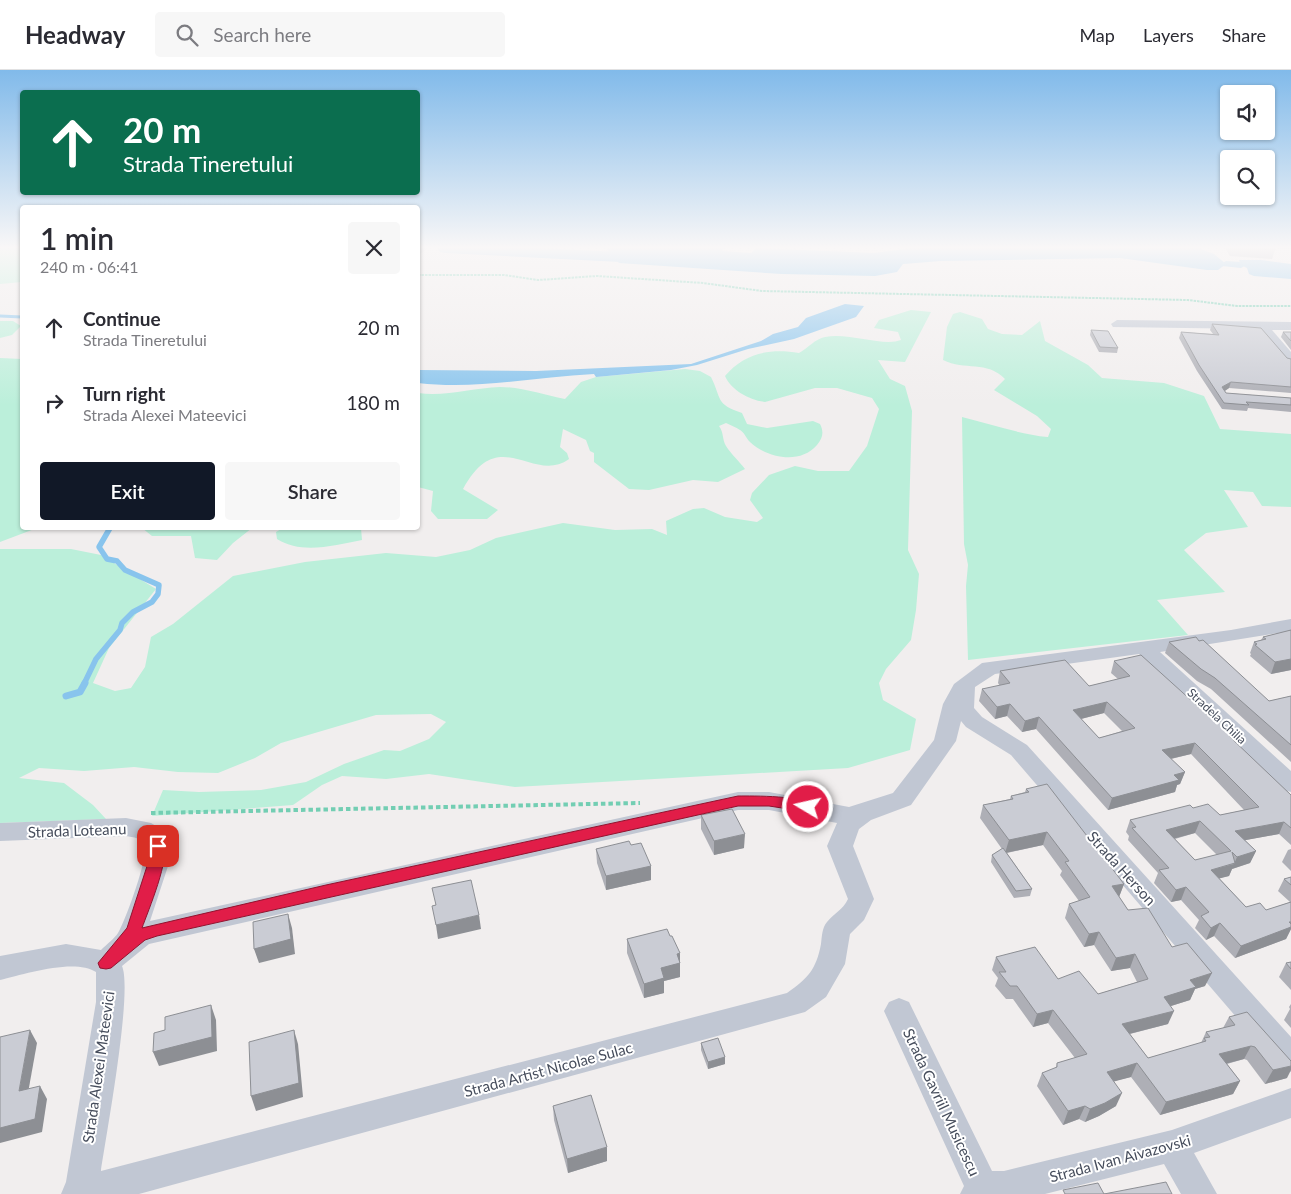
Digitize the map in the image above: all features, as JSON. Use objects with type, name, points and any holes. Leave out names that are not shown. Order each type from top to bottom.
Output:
[{"type":"street","points":[[1117,324],[1291,326]]},
{"type":"street","points":[[1261,325],[1291,360]]},
{"type":"street","points":[[106,963],[139,936],[155,930],[738,801],[769,801],[837,814],[862,814],[902,799],[945,741],[954,704],[966,682],[989,668],[1231,636],[1291,625]]},
{"type":"street","name":"Stradela Chilia","points":[[1143,647],[1291,784]]},
{"type":"street","name":"Strada Herson","points":[[966,682],[962,697],[962,709],[974,722],[1019,750],[1291,1058]]},
{"type":"street","points":[[945,741],[958,734],[967,732],[998,737]]},
{"type":"street","name":"Strada Artist Nicolae Sulac","points":[[80,1194],[795,1003],[816,988],[831,964],[838,929],[860,906],[861,899],[840,846],[849,824],[862,814]]},
{"type":"street","points":[[106,963],[126,943],[134,929],[157,860],[158,846],[148,824]]},
{"type":"street","name":"Strada Loteanu","points":[[0,832],[126,827],[142,829],[148,824]]},
{"type":"street","points":[[0,968],[56,956],[77,956],[97,959],[106,963]]},
{"type":"street","name":"Strada Alexei Mateevici","points":[[80,1194],[110,1002],[110,972],[106,963]]},
{"type":"street","name":"Strada Gavriil Musicescu","points":[[899,1011],[986,1191]]},
{"type":"street","name":"Strada Ivan Aivazovski","points":[[986,1191],[1172,1146],[1291,1103]]},
{"type":"street","points":[[1172,1146],[1200,1194]]},
{"type":"path","points":[[1192,300],[1237,306],[1291,306]]},
{"type":"path","points":[[148,824],[649,803]]},
{"type":"green space","points":[[911,310],[931,312],[905,362],[878,360],[890,379],[905,386],[912,411],[908,550],[919,574],[916,610],[911,640],[886,669],[879,683],[883,700],[916,719],[910,750],[848,768],[515,787],[429,774],[386,779],[342,776],[322,785],[293,805],[152,816],[163,790],[199,792],[261,790],[306,782],[344,764],[384,750],[400,751],[429,739],[446,722],[431,714],[376,715],[281,743],[255,758],[218,773],[178,772],[134,767],[84,771],[39,768],[19,778],[64,783],[93,805],[106,819],[0,823],[0,549],[71,549],[101,555],[156,589],[109,648],[93,683],[115,691],[131,688],[145,667],[151,637],[173,624],[233,576],[305,562],[386,553],[436,557],[470,550],[496,538],[563,523],[615,530],[652,529],[667,535],[666,521],[693,509],[704,508],[725,517],[757,522],[763,518],[750,500],[752,493],[769,475],[795,466],[818,471],[849,471],[867,446],[879,409],[872,398],[837,388],[815,388],[765,402],[759,401],[747,397],[736,390],[725,376],[732,368],[749,357],[778,351],[799,353],[825,337],[844,336],[885,342],[901,340],[898,332],[874,328],[879,320]]},
{"type":"green space","points":[[960,312],[982,319],[988,329],[1002,334],[1022,335],[1040,321],[1045,341],[1088,365],[1102,378],[1164,383],[1204,396],[1220,429],[1291,434],[1291,507],[1262,506],[1253,492],[1224,490],[1248,527],[1206,533],[1184,550],[1225,592],[1157,600],[1188,635],[968,660],[966,586],[968,565],[964,544],[962,417],[1037,436],[1048,437],[1051,429],[1037,416],[994,390],[1005,379],[998,373],[943,360],[947,327],[953,314]]},
{"type":"green space","points":[[0,321],[13,321],[20,325],[12,335],[0,338]]},
{"type":"green space","points":[[0,358],[20,359],[20,530],[32,530],[0,542]]},
{"type":"green space","points":[[685,369],[700,371],[711,377],[723,403],[727,407],[742,413],[747,424],[767,428],[813,421],[820,424],[821,440],[810,451],[802,455],[784,457],[757,448],[741,431],[726,423],[719,426],[725,443],[730,452],[745,469],[718,482],[693,480],[649,490],[629,489],[594,462],[594,453],[590,451],[586,440],[563,429],[560,447],[567,453],[569,459],[556,465],[542,465],[503,457],[490,460],[476,470],[463,489],[498,510],[487,519],[438,519],[431,511],[433,491],[420,488],[420,393],[438,394],[508,387],[565,399],[581,382],[596,377]]},
{"type":"green space","points":[[144,530],[249,530],[233,543],[217,560],[195,558],[191,536],[152,536]]},
{"type":"green space","points":[[280,530],[361,530],[362,540],[330,546],[297,547],[277,539],[276,532]]},
{"type":"water","points":[[845,304],[864,306],[856,317],[794,339],[748,349],[697,365],[671,370],[596,377],[594,374],[484,384],[440,385],[420,383],[420,370],[536,371],[691,364],[761,341],[773,334],[798,327],[806,318]]},
{"type":"building","points":[[1212,324],[1261,328],[1287,358],[1291,359],[1291,387],[1231,382],[1222,387],[1226,393],[1291,398],[1291,405],[1246,402],[1249,405],[1224,403],[1199,365],[1181,332],[1219,335]]},
{"type":"building","points":[[1091,330],[1108,331],[1118,348],[1100,347]]},
{"type":"building","points":[[1283,332],[1291,332],[1291,341]]},
{"type":"building","points":[[1291,630],[1291,659],[1275,662],[1255,645],[1257,644],[1254,642],[1266,639],[1263,637]]},
{"type":"building","points":[[1196,637],[1199,641],[1203,640],[1269,701],[1291,696],[1291,745],[1215,678],[1201,669],[1169,642]]},
{"type":"building","points":[[1141,655],[1213,720],[1218,719],[1235,735],[1229,736],[1291,795],[1291,828],[1284,822],[1235,831],[1256,851],[1237,857],[1232,852],[1235,863],[1211,870],[1246,907],[1260,903],[1266,910],[1291,902],[1291,922],[1289,922],[1291,927],[1241,946],[1220,923],[1211,928],[1201,916],[1209,912],[1186,887],[1176,890],[1159,870],[1169,868],[1132,828],[1136,827],[1130,820],[1190,805],[1193,808],[1208,804],[1220,815],[1259,807],[1195,743],[1162,750],[1185,772],[1174,775],[1179,780],[1112,798],[1039,717],[1025,721],[1010,704],[997,707],[982,689],[1010,683],[1000,671],[1065,660],[1089,686],[1130,676],[1114,661]],"holes":[[[1107,702],[1135,728],[1099,738],[1073,710]],[[1200,821],[1231,851],[1195,860],[1166,830]]]},
{"type":"building","points":[[1047,784],[1124,884],[1112,886],[1128,910],[1148,908],[1172,947],[1187,943],[1212,973],[1190,980],[1196,987],[1164,997],[1174,1011],[1122,1024],[1148,1058],[1206,1041],[1204,1038],[1210,1037],[1206,1032],[1235,1025],[1229,1017],[1247,1012],[1291,1061],[1291,1066],[1273,1070],[1255,1047],[1251,1046],[1219,1054],[1240,1081],[1166,1102],[1137,1063],[1107,1072],[1122,1093],[1090,1109],[1085,1106],[1068,1111],[1042,1073],[1057,1067],[1057,1063],[1087,1054],[1053,1010],[1037,1014],[1017,986],[1010,986],[999,972],[1006,972],[996,957],[1035,947],[1058,979],[1079,971],[1098,994],[1148,979],[1135,954],[1116,958],[1099,932],[1089,934],[1069,904],[1090,897],[1065,862],[1069,861],[1047,832],[1009,840],[983,805],[1013,799],[1011,796],[1029,792],[1026,789]]},
{"type":"building","points":[[732,809],[745,834],[714,841],[701,815]]},
{"type":"building","points":[[629,841],[631,845],[641,843],[651,866],[606,876],[596,849]]},
{"type":"building","points":[[1003,848],[1032,889],[1016,891],[992,855]]},
{"type":"building","points":[[1291,877],[1291,885],[1284,879]]},
{"type":"building","points":[[471,880],[479,915],[436,925],[432,906],[436,905],[432,888]]},
{"type":"building","points":[[288,914],[291,939],[254,949],[253,922]]},
{"type":"building","points":[[667,929],[680,953],[677,954],[680,963],[661,968],[664,978],[644,984],[627,939]]},
{"type":"building","points":[[1291,962],[1291,969],[1286,963]]},
{"type":"building","points":[[211,1005],[212,1037],[153,1052],[154,1033],[165,1030],[165,1017]]},
{"type":"building","points":[[30,1030],[19,1091],[40,1086],[35,1119],[0,1128],[0,1037]]},
{"type":"building","points":[[294,1030],[299,1083],[251,1096],[249,1042]]},
{"type":"building","points":[[718,1038],[725,1057],[708,1062],[701,1043]]},
{"type":"building","points":[[591,1095],[607,1147],[567,1159],[553,1106]]},
{"type":"building","points":[[1166,1182],[1172,1194],[1104,1194]]},
{"type":"building","points":[[1098,1183],[1104,1194],[1065,1194],[1063,1190]]},
{"type":"waterway","points":[[0,316],[20,317]]},
{"type":"waterway","points":[[84,684],[96,659],[120,630],[122,623],[133,612],[152,602],[158,594],[159,585],[125,570],[117,561],[107,559],[99,547],[109,530]]},
{"type":"waterway","points":[[66,696],[80,692],[85,683]]},
{"type":"route","points":[[158,846],[157,860],[134,929],[126,943],[106,963],[139,936],[155,930],[326,890],[738,801],[769,801],[808,807]]}]
